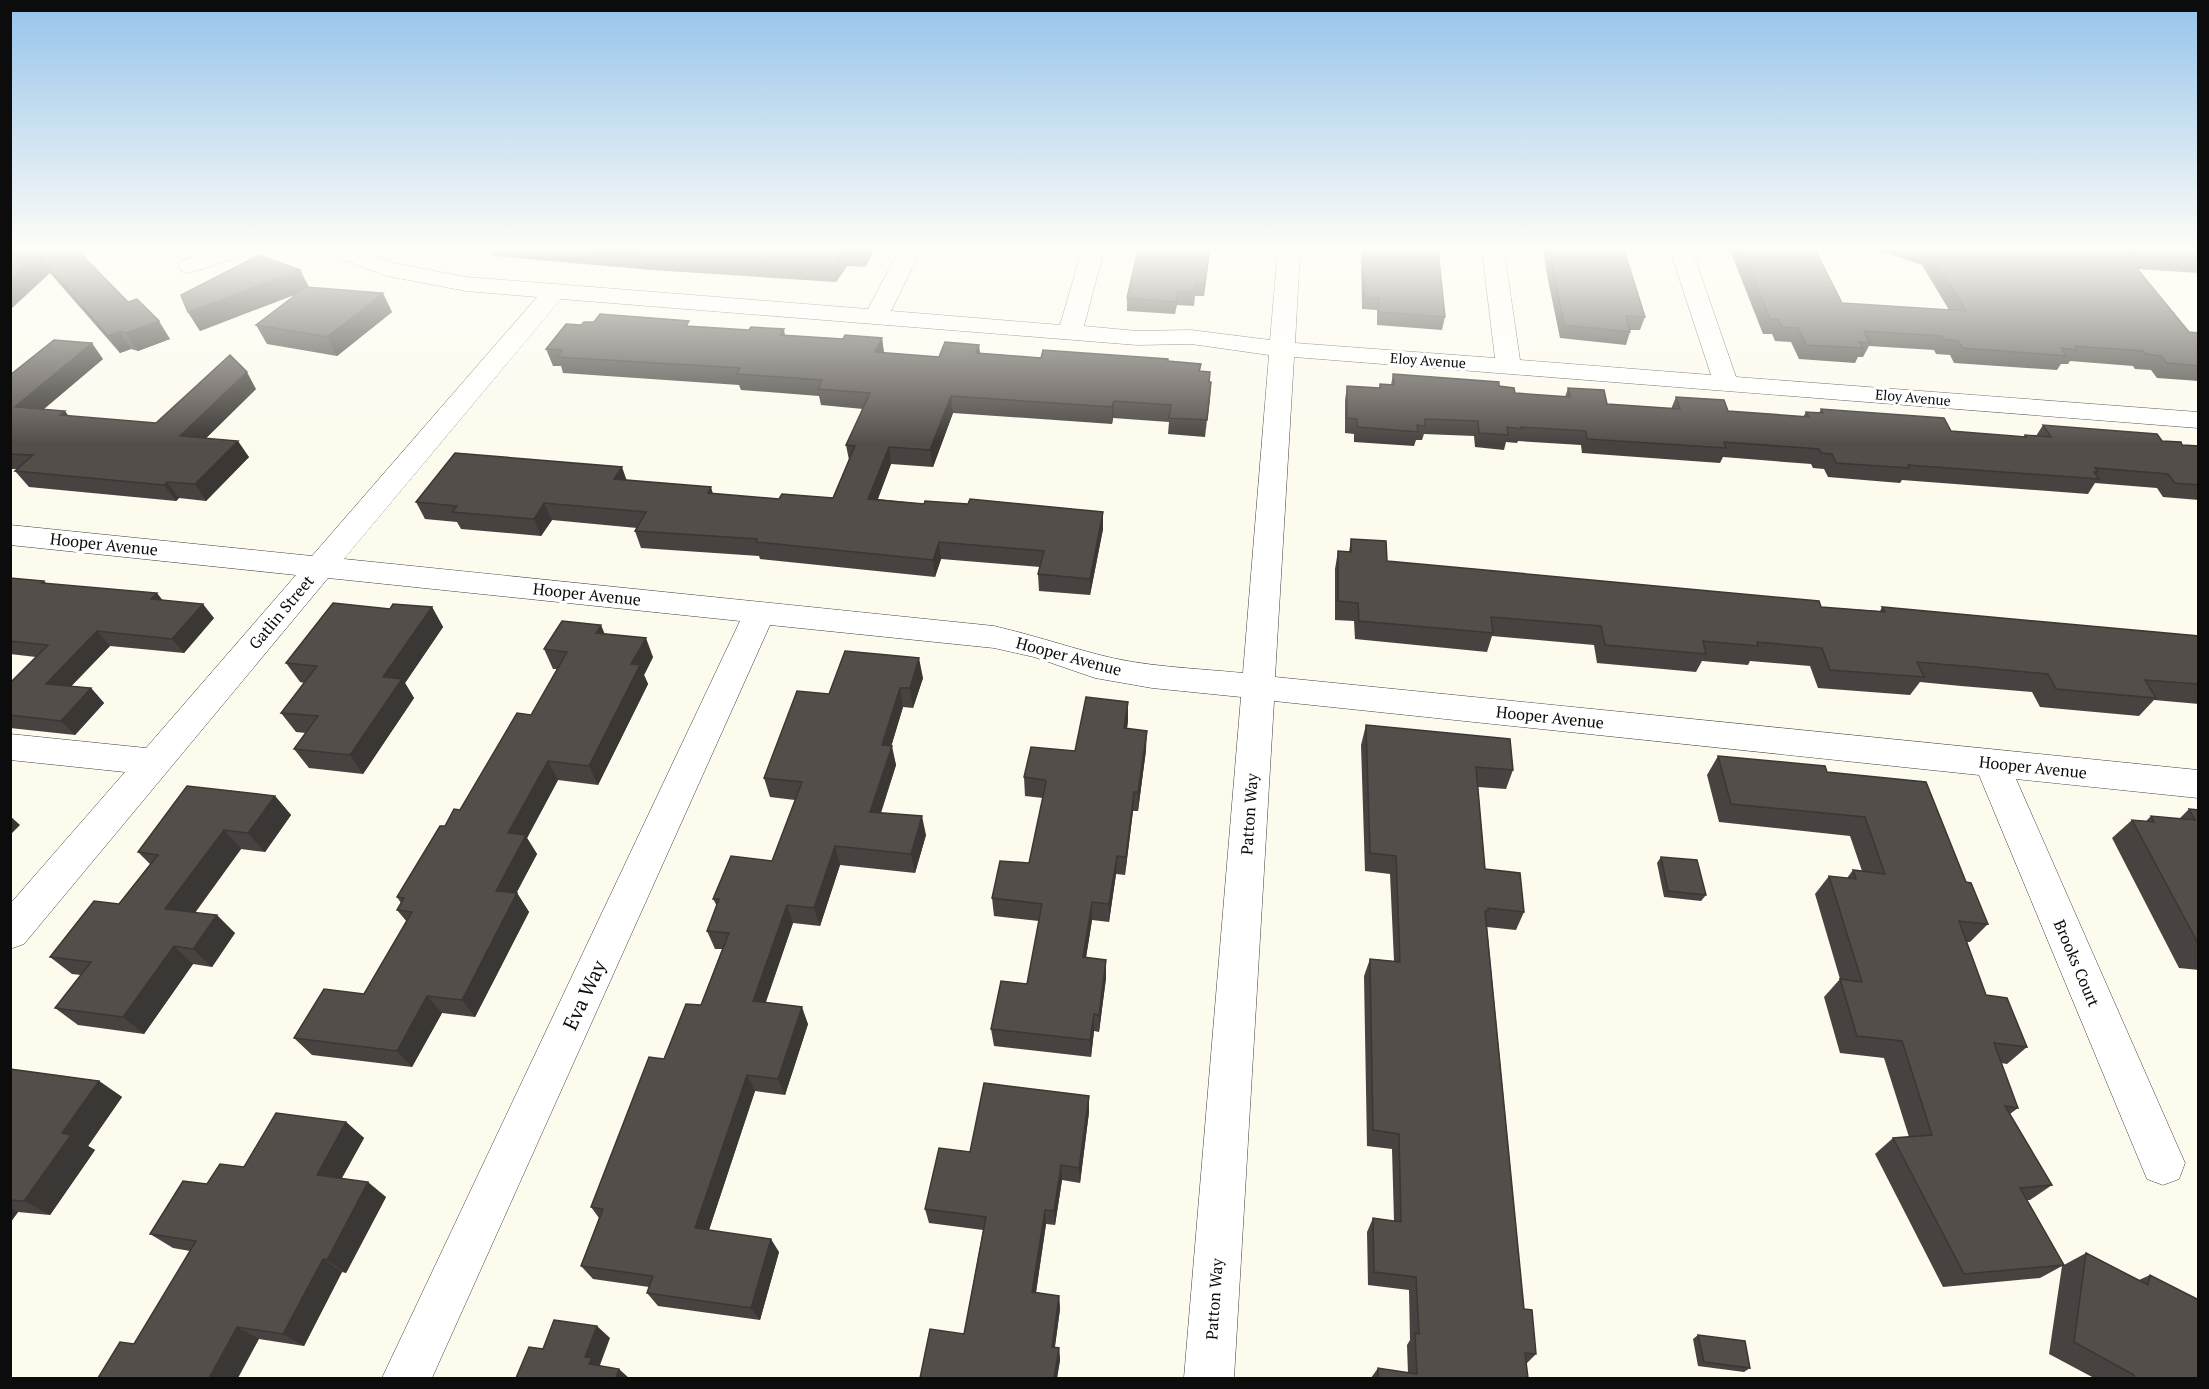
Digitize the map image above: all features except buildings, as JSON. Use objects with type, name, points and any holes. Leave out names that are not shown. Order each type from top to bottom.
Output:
[{"type":"street","name":"Gatlin Street","points":[[10,932],[534,315]]},
{"type":"street","name":"Eloy Avenue","points":[[848,315],[1137,338],[1191,338],[1282,349],[2199,420]]},
{"type":"street","points":[[1070,332],[1075,315]]},
{"type":"street","name":"Patton Way","points":[[1209,1378],[1284,315]]},
{"type":"street","points":[[1501,315],[1508,366]]},
{"type":"street","points":[[1703,315],[1726,383]]},
{"type":"street","name":"Hooper Avenue","points":[[10,535],[994,637],[1038,647],[1095,666],[1129,672],[2199,784]]},
{"type":"street","name":"Eva Way","points":[[407,1378],[760,612]]},
{"type":"street","points":[[10,747],[155,762]]},
{"type":"street","name":"Brooks Court","points":[[1991,762],[2163,1163]]}]
